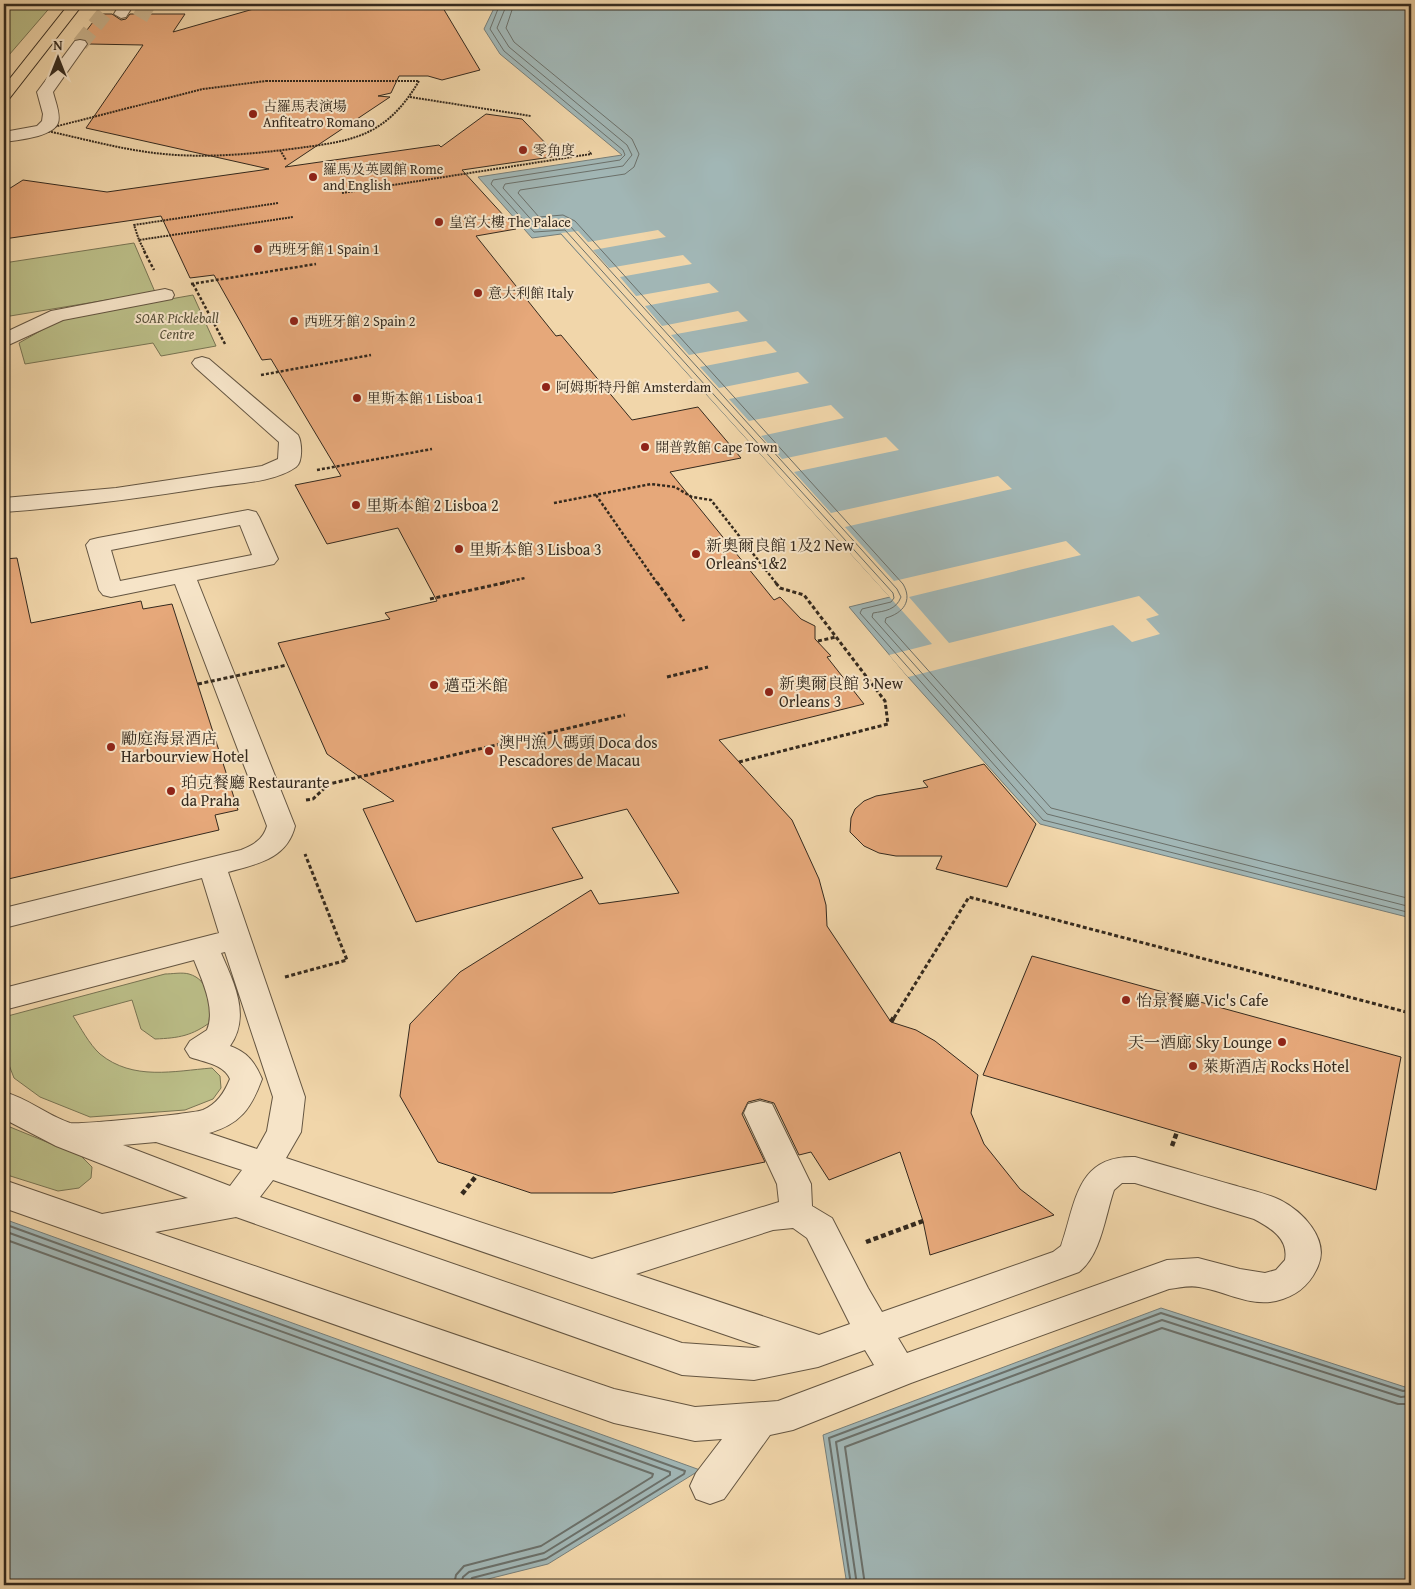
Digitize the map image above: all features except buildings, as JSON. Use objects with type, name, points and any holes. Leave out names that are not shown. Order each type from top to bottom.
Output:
[{"type":"main road","points":[[4,78],[20,52],[59,4]]},
{"type":"main road","points":[[4,96],[76,4]]},
{"type":"lane","points":[[4,137],[42,130],[50,123],[51,114],[45,92],[80,44]]},
{"type":"lane","points":[[51,114],[62,98]]},
{"type":"lane","points":[[4,341],[21,331],[58,315],[164,292]]},
{"type":"lane","points":[[4,504],[116,496],[267,472],[289,462],[290,440],[202,363]]},
{"type":"lane","points":[[195,483],[204,500],[208,525]]},
{"type":"lane","points":[[248,517],[266,559],[111,590],[98,546],[208,525],[248,517]]},
{"type":"lane","points":[[4,918],[249,857],[262,852],[280,836],[281,826],[183,575]]},
{"type":"lane","points":[[100,1228],[237,1203],[265,1165],[284,1132],[289,1097],[234,939],[212,866]]},
{"type":"lane","points":[[4,999],[234,939]]},
{"type":"lane","points":[[68,1137],[196,1126],[212,1121],[225,1113],[243,1089],[246,1079],[239,1063],[201,1048],[215,1042],[221,1035],[226,1014],[204,947]]},
{"type":"lane","points":[[4,1104],[68,1137],[237,1203],[682,1359],[754,1364],[818,1351],[1066,1262],[1075,1254],[1079,1245],[1098,1185],[1103,1178],[1112,1172],[1123,1169],[1135,1170],[1264,1208],[1280,1216],[1292,1227],[1301,1239],[1304,1253],[1301,1266],[1293,1277],[1280,1285],[1263,1288],[1244,1286],[1202,1273],[1184,1271],[1168,1275],[898,1372],[779,1418],[695,1424],[614,1406],[4,1194]]},
{"type":"lane","points":[[760,1113],[794,1184],[796,1202],[794,1214]]},
{"type":"lane","points":[[156,1129],[593,1273],[818,1351]]},
{"type":"lane","points":[[593,1273],[773,1216],[794,1214],[812,1220],[820,1228],[855,1300],[898,1372]]},
{"type":"lane","points":[[710,1486],[760,1419]]},
{"type":"path","points":[[266,81],[420,81],[410,97],[392,116],[371,132],[355,138],[280,150],[232,156],[185,156],[146,152],[42,130],[203,89],[266,81]]},
{"type":"path","points":[[410,97],[531,116]]},
{"type":"path","points":[[280,150],[286,160]]},
{"type":"path","points":[[342,193],[591,154],[589,151]]},
{"type":"path","points":[[278,203],[134,225],[164,292],[193,284],[316,264]]},
{"type":"path","points":[[140,240],[293,217]]},
{"type":"path","points":[[193,284],[226,346]]},
{"type":"path","points":[[223,382],[371,355]]},
{"type":"path","points":[[310,471],[432,449]]},
{"type":"path","points":[[554,503],[651,484],[675,487],[692,497],[711,500],[780,588],[804,595],[885,701],[888,724],[739,762]]},
{"type":"path","points":[[596,495],[684,621]]},
{"type":"path","points":[[430,598],[526,578]]},
{"type":"path","points":[[818,642],[836,637]]},
{"type":"path","points":[[198,684],[287,665]]},
{"type":"path","points":[[667,677],[708,667]]},
{"type":"path","points":[[273,807],[313,799],[329,784],[625,715]]},
{"type":"path","points":[[250,986],[347,960],[304,851]]},
{"type":"path","points":[[891,1022],[969,897],[1406,1012]]},
{"type":"path","points":[[833,1254],[923,1220]]},
{"type":"green space","points":[[4,4],[53,4],[9,55],[4,64]]},
{"type":"green space","points":[[134,243],[155,292],[4,317],[4,263]]},
{"type":"green space","name":"SOAR Pickleball Centre","points":[[193,295],[216,346],[161,356],[153,343],[25,364],[19,343],[63,318]]},
{"type":"green space","points":[[186,973],[201,981],[208,993],[212,1021],[198,1030],[185,1035],[155,1039],[141,1029],[132,1000],[73,1016],[100,1054],[126,1068],[140,1071],[169,1072],[212,1068],[220,1076],[221,1088],[213,1099],[185,1110],[90,1117],[40,1097],[14,1078],[4,1052],[4,1017],[165,974]]},
{"type":"green space","points":[[10,1127],[81,1156],[92,1167],[91,1178],[79,1188],[58,1191],[4,1174],[4,1143]]},
{"type":"water","points":[[496,4],[1411,4],[1411,918],[1040,824],[908,677],[849,607],[890,597],[561,234],[532,238],[478,177],[622,155],[500,54],[484,29]]},
{"type":"water","points":[[4,1219],[700,1470],[548,1564],[464,1585],[4,1585]]},
{"type":"water","points":[[1161,1308],[1405,1387],[1411,1360],[1411,1585],[847,1585],[823,1435]]},
{"type":"pier","points":[[658,230],[666,237],[593,250],[609,268],[683,255],[692,264],[620,277],[636,296],[709,283],[719,292],[645,306],[662,326],[738,311],[748,321],[671,335],[689,355],[766,341],[777,352],[700,367],[719,388],[798,372],[809,383],[729,399],[749,421],[831,405],[844,418],[761,436],[782,459],[886,437],[899,450],[794,472],[831,513],[998,476],[1012,489],[845,527],[894,581],[1066,541],[1081,555],[909,597],[949,643],[1139,596],[1159,615],[1146,619],[1160,634],[1132,642],[1113,625],[908,677],[889,655],[932,644],[561,233],[578,231],[588,242]]},
{"type":"tunnel","points":[[140,18],[148,4]]},
{"type":"tunnel","points":[[80,44],[104,14]]},
{"type":"place","name":"古羅馬表演場 Anfiteatro Romano","points":[[253,114]]},
{"type":"place","name":"零角度","points":[[523,150]]},
{"type":"place","name":"羅馬及英國館 Rome and English","points":[[313,177]]},
{"type":"place","name":"皇宮大樓 The Palace","points":[[439,222]]},
{"type":"place","name":"西班牙館 1 Spain 1","points":[[258,249]]},
{"type":"place","name":"意大利館 Italy","points":[[478,293]]},
{"type":"place","name":"西班牙館 2 Spain 2","points":[[294,321]]},
{"type":"place","name":"阿姆斯特丹館 Amsterdam","points":[[546,387]]},
{"type":"place","name":"里斯本館 1 Lisboa 1","points":[[357,398]]},
{"type":"place","name":"開普敦館 Cape Town","points":[[645,447]]},
{"type":"place","name":"里斯本館 2 Lisboa 2","points":[[356,505]]},
{"type":"place","name":"里斯本館 3 Lisboa 3","points":[[459,549]]},
{"type":"place","name":"新奧爾良館 1及2 New Orleans 1&2","points":[[696,554]]},
{"type":"place","name":"邁亞米館","points":[[434,685]]},
{"type":"place","name":"新奧爾良館 3 New Orleans 3","points":[[769,692]]},
{"type":"place","name":"勵庭海景酒店 Harbourview Hotel","points":[[111,747]]},
{"type":"place","name":"澳門漁人碼頭 Doca dos Pescadores de Macau","points":[[489,751]]},
{"type":"place","name":"珀克餐廳 Restaurante da Praha","points":[[171,791]]},
{"type":"place","name":"怡景餐廳 Vic's Cafe","points":[[1126,1000]]},
{"type":"place","name":"天一酒廊 Sky Lounge","points":[[1282,1042]]},
{"type":"place","name":"萊斯酒店 Rocks Hotel","points":[[1193,1066]]}]
